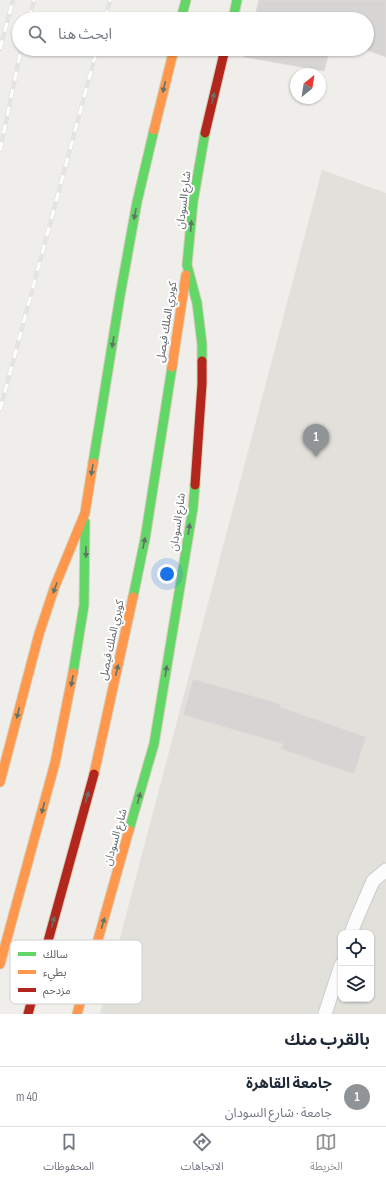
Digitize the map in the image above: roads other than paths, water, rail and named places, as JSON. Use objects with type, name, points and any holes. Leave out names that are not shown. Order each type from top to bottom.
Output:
[{"type":"main road","points":[[183,12],[186,0]]},
{"type":"main road","points":[[234,12],[237,0]]},
{"type":"main road","points":[[0,964],[55,763],[70,687],[84,605],[86,562],[85,513],[120,296],[137,202],[172,56]]},
{"type":"main road","name":"شارع السودان","points":[[98,940],[154,744],[193,508],[202,384],[202,344],[197,303],[187,265],[193,202],[204,136],[223,56]]},
{"type":"main road","name":"كوبري الملك فيصل","points":[[48,940],[94,773],[123,642],[144,539],[187,265]]},
{"type":"main road","points":[[0,782],[39,634],[55,586],[85,513]]},
{"type":"main road","name":"كوبري الملك فيصل","points":[[28,1014],[31,1004]]},
{"type":"main road","name":"شارع السودان","points":[[77,1014],[80,1004]]},
{"type":"lane","points":[[352,930],[373,881],[386,870]]},
{"type":"lane","points":[[325,1014],[341,966]]},
{"type":"railway","points":[[0,49],[13,0]]},
{"type":"railway","points":[[31,12],[34,0]]},
{"type":"railway","points":[[107,12],[110,0]]},
{"type":"railway","points":[[0,151],[20,56]]},
{"type":"railway","points":[[0,410],[95,56]]},
{"type":"place","name":"جامعة القاهرة","points":[[316,457]]}]
